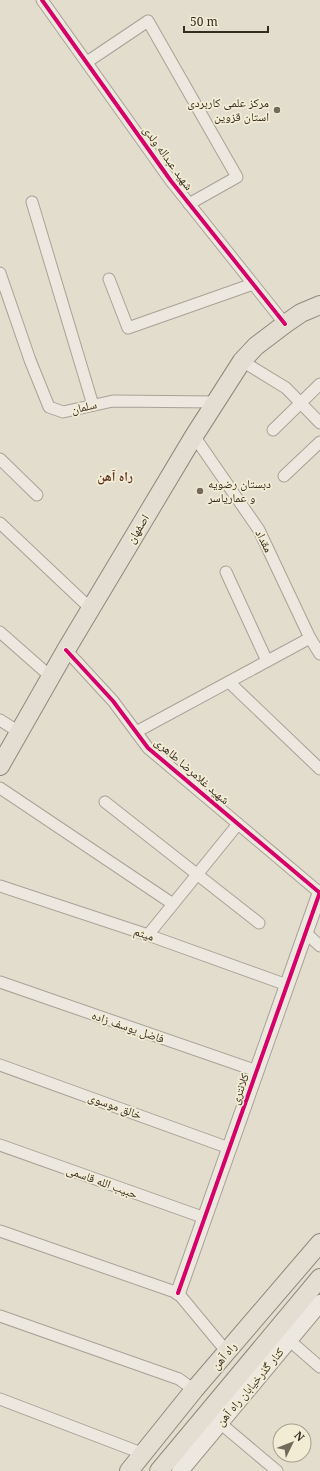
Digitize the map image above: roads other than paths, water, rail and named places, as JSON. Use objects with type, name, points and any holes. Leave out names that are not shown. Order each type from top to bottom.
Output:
[{"type":"main road","name":"اصفهان","points":[[301,313],[316,294],[320,292]]},
{"type":"main road","name":"اصفهان","points":[[0,766],[66,650],[194,436],[242,361],[256,346],[285,324],[301,313],[320,304]]},
{"type":"main road","name":"راه آهن","points":[[129,1471],[194,1390],[320,1243]]},
{"type":"main road","name":"راه آهن","points":[[159,1471],[320,1278]]},
{"type":"main road","name":"کنار گذرخیابان راه آهن","points":[[180,1471],[320,1303]]},
{"type":"main road","points":[[163,1429],[181,1444]]},
{"type":"street","name":"شهید عبداله ولدی","points":[[42,0],[189,204],[285,324]]},
{"type":"street","points":[[88,62],[148,21],[237,177],[189,204]]},
{"type":"street","points":[[32,202],[93,406]]},
{"type":"street","name":"سلمان","points":[[0,272],[30,360],[49,407],[62,412],[113,401],[216,402]]},
{"type":"street","points":[[109,279],[128,328],[253,284]]},
{"type":"street","points":[[242,361],[286,388],[320,423]]},
{"type":"street","points":[[273,430],[320,384]]},
{"type":"street","name":"مقداد","points":[[194,436],[259,530],[310,638],[320,654]]},
{"type":"street","points":[[284,476],[320,442]]},
{"type":"street","points":[[0,458],[37,495]]},
{"type":"street","points":[[0,523],[91,609]]},
{"type":"street","points":[[226,572],[267,661]]},
{"type":"street","points":[[0,632],[51,677]]},
{"type":"street","points":[[136,732],[310,638]]},
{"type":"street","name":"شهید غلامرضا طاهری","points":[[66,650],[113,701],[148,748],[320,893]]},
{"type":"street","points":[[228,682],[320,769]]},
{"type":"street","points":[[0,720],[19,732]]},
{"type":"street","points":[[0,788],[173,904]]},
{"type":"street","points":[[105,802],[260,923]]},
{"type":"street","points":[[148,935],[238,824]]},
{"type":"street","name":"میثم","points":[[0,886],[148,935],[287,985]]},
{"type":"street","name":"کلانتری","points":[[178,1293],[320,893]]},
{"type":"street","points":[[306,932],[320,946]]},
{"type":"street","name":"فاضل یوسف زاده","points":[[0,982],[257,1071]]},
{"type":"street","name":"خالق موسوی","points":[[0,1065],[229,1148]]},
{"type":"street","name":"حبیب الله قاسمی","points":[[0,1145],[204,1218]]},
{"type":"street","points":[[0,1231],[178,1293],[227,1352]]},
{"type":"street","points":[[0,1316],[179,1379],[194,1390]]},
{"type":"street","points":[[289,1340],[320,1367]]},
{"type":"street","points":[[0,1399],[144,1454]]},
{"type":"street","points":[[220,1423],[277,1471]]},
{"type":"place","name":"مرکز علمی کاربردی استان قزوین","points":[[277,110]]},
{"type":"place","name":"دبستان رضویه و عماریاسر","points":[[200,491]]},
{"type":"district","name":"راه آهن","points":[[115,476]]}]
